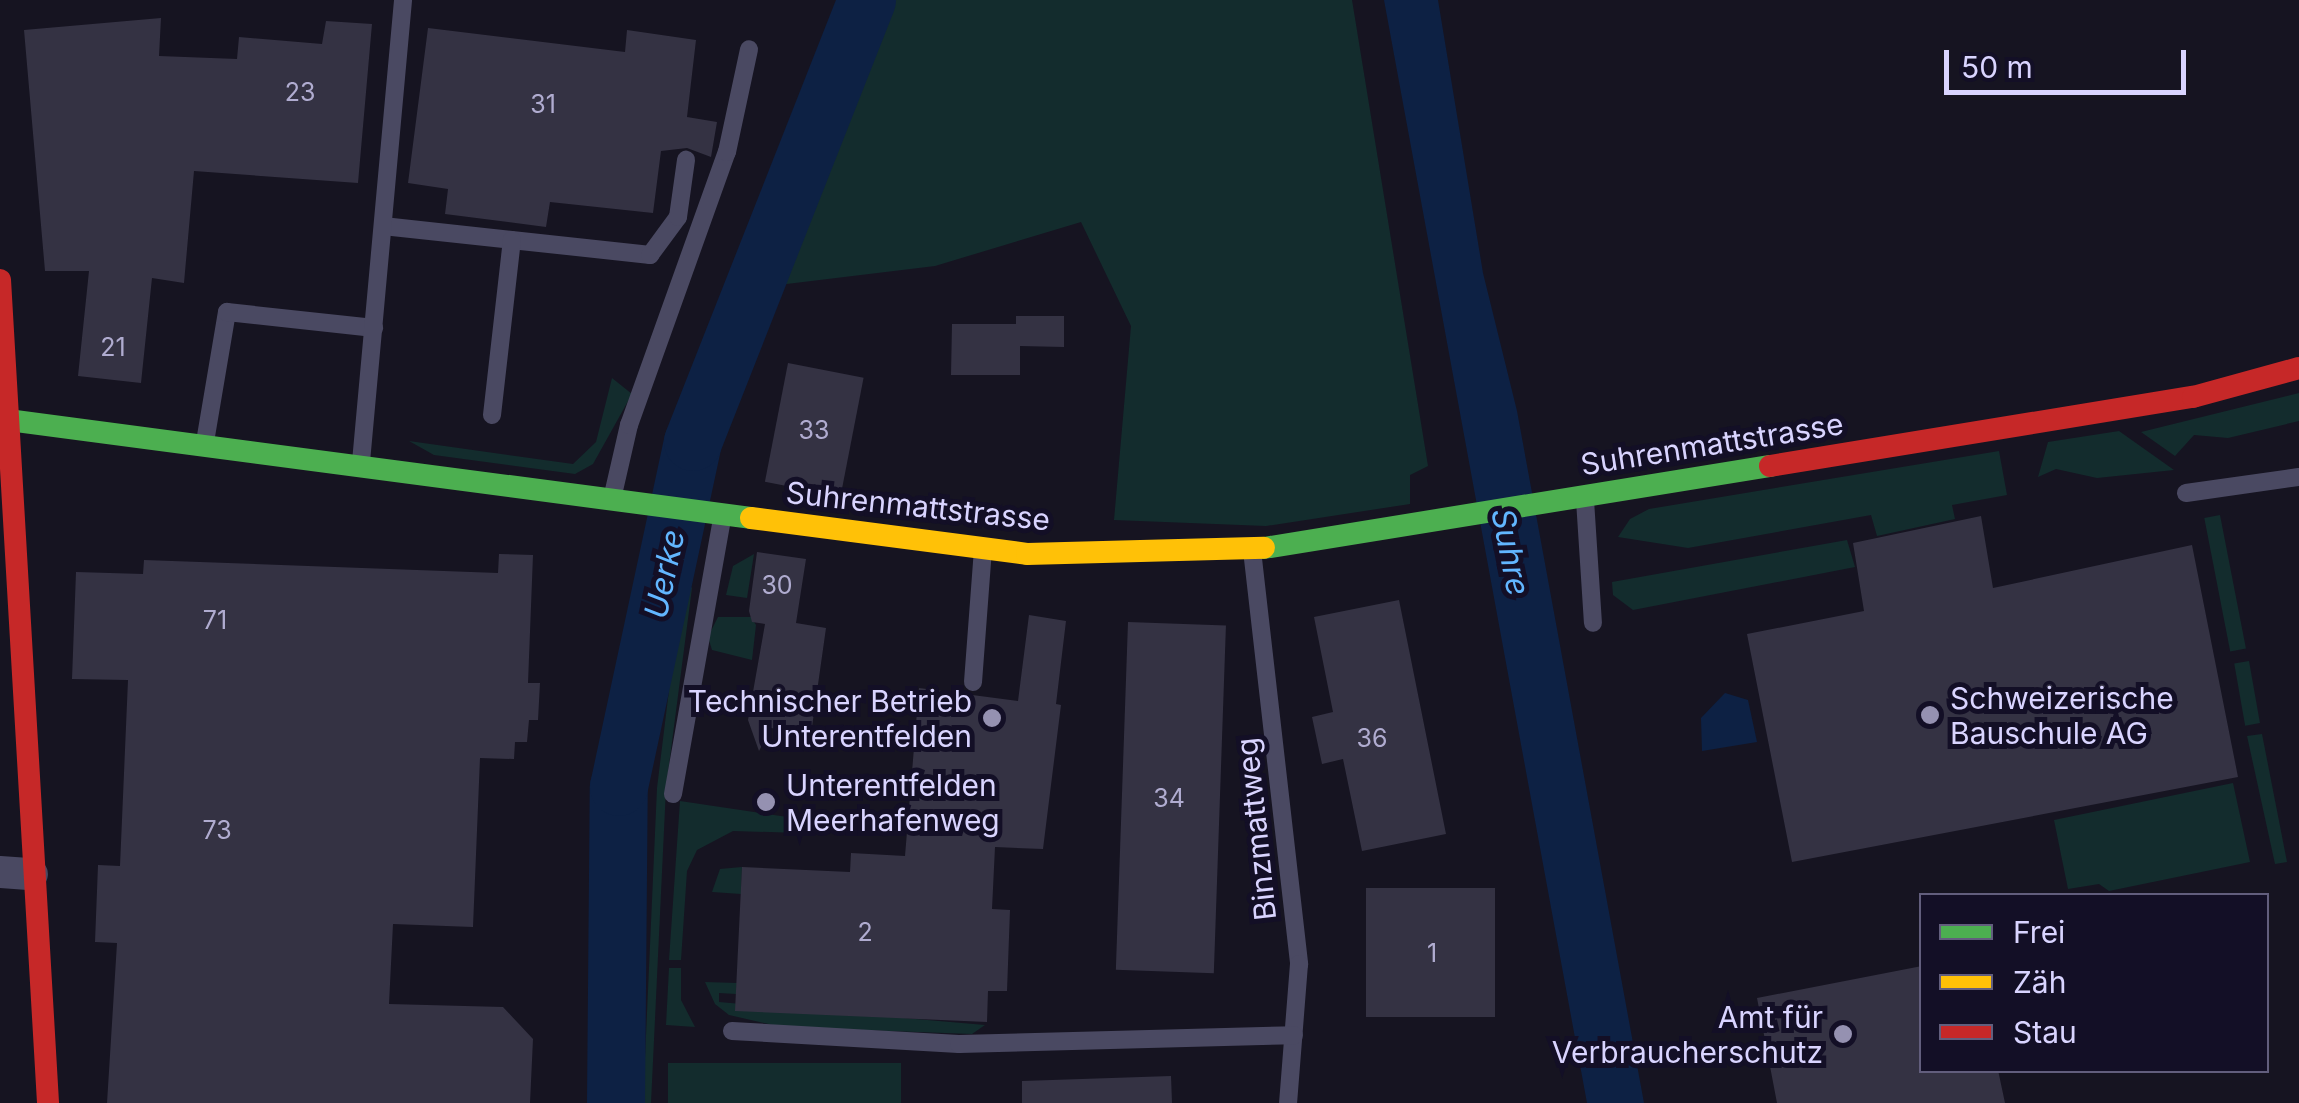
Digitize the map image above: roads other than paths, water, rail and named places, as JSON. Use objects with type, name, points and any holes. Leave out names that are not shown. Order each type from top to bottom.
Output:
[{"type":"street","points":[[0,280],[16,873],[48,1103]]},
{"type":"street","name":"Suhrenmattstrasse","points":[[4,420],[361,462],[618,501],[1027,554],[1252,550],[2193,397],[2299,368]]},
{"type":"lane","points":[[361,462],[404,0]]},
{"type":"lane","points":[[618,501],[629,425],[726,152],[749,50]]},
{"type":"lane","points":[[382,226],[650,254],[678,216],[686,160]]},
{"type":"lane","points":[[492,415],[512,240]]},
{"type":"lane","points":[[204,442],[227,312],[374,328]]},
{"type":"lane","points":[[2186,493],[2299,476]]},
{"type":"lane","points":[[1584,494],[1593,623]]},
{"type":"lane","points":[[673,794],[715,513]]},
{"type":"lane","points":[[973,682],[983,548]]},
{"type":"lane","name":"Binzmattweg","points":[[1252,550],[1299,964],[1288,1103]]},
{"type":"lane","points":[[732,1031],[959,1044],[1294,1035]]},
{"type":"water","name":"Suhre","points":[[1384,0],[1438,0],[1483,273],[1517,411],[1644,1103],[1587,1103]]},
{"type":"water","points":[[1725,693],[1748,700],[1757,742],[1702,751],[1701,718]]},
{"type":"waterway","name":"Uerke","points":[[616,1103],[619,787],[693,442],[867,0]]},
{"type":"place","name":"Schweizerische Bauschule AG","points":[[1930,715]]},
{"type":"place","name":"Technischer Betrieb Unterentfelden","points":[[992,718]]},
{"type":"place","name":"Unterentfelden Meerhafenweg","points":[[766,802]]},
{"type":"place","name":"Amt für Verbraucherschutz","points":[[1843,1034]]}]
